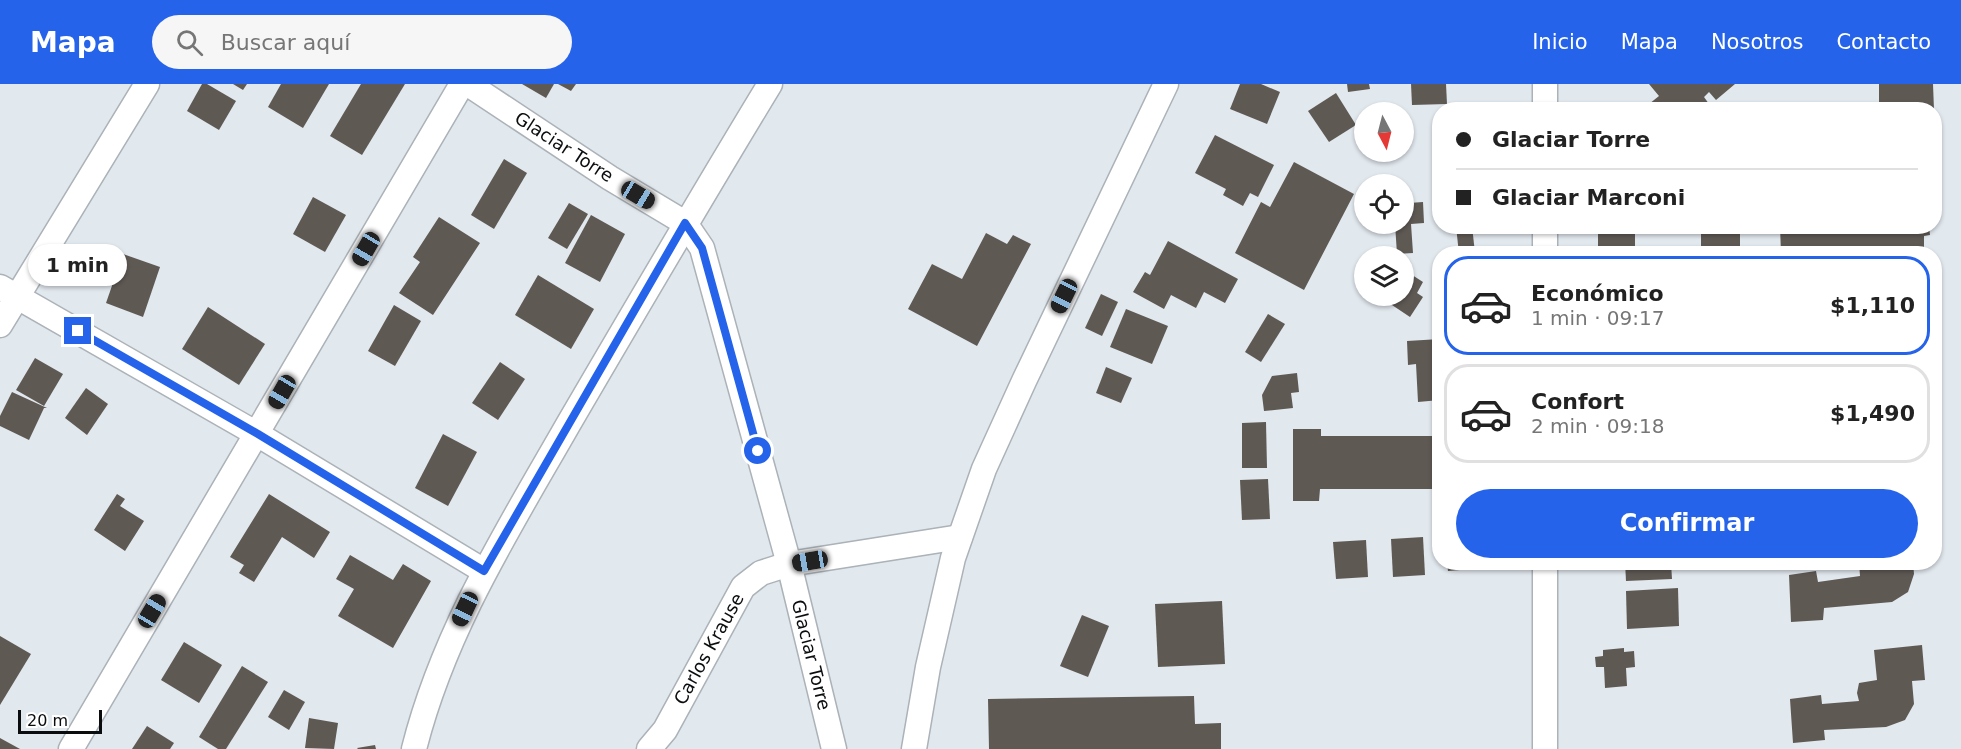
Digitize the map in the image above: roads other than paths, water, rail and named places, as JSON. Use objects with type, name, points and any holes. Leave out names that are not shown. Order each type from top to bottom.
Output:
[{"type":"street","points":[[0,325],[9,292],[147,84]]},
{"type":"street","points":[[70,749],[258,434],[462,84]]},
{"type":"street","name":"Glaciar Torre","points":[[468,84],[610,178],[685,223],[702,248],[789,564],[834,749]]},
{"type":"street","points":[[414,749],[447,648],[484,571],[685,223],[770,84]]},
{"type":"street","points":[[914,749],[937,624],[960,537],[984,469],[1166,84]]},
{"type":"street","points":[[1545,84],[1545,102]]},
{"type":"street","points":[[9,292],[258,434],[484,571]]},
{"type":"street","name":"Carlos Krause","points":[[649,749],[665,730],[743,587],[761,573],[789,564],[960,537]]},
{"type":"street","points":[[1545,570],[1545,749]]}]
